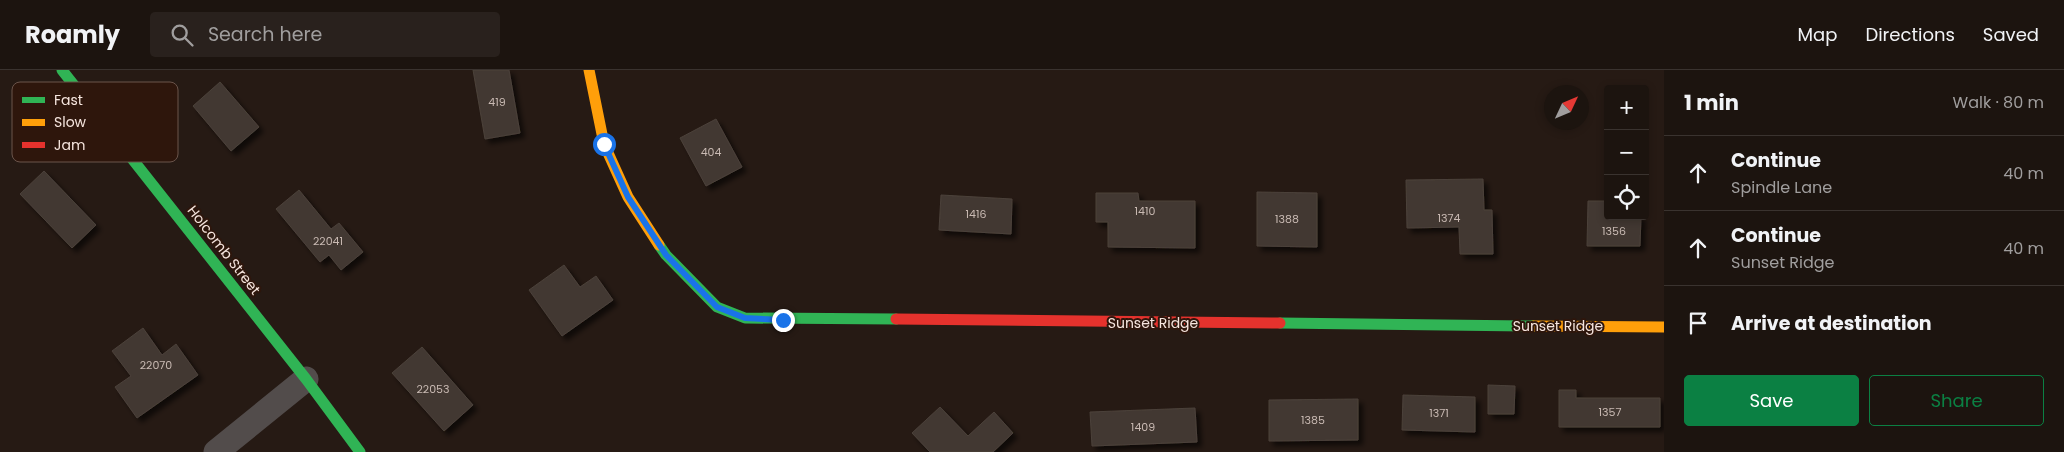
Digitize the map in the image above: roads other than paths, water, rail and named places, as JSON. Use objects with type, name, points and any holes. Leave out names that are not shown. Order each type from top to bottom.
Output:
[{"type":"street","name":"Holcomb Street","points":[[62,70],[71,82]]},
{"type":"street","name":"Sunset Ridge","points":[[589,70],[604,144],[628,197],[666,255],[717,307],[745,318],[1664,327]]},
{"type":"street","name":"Holcomb Street","points":[[135,162],[306,379],[360,452]]},
{"type":"street","points":[[216,452],[306,379]]}]
